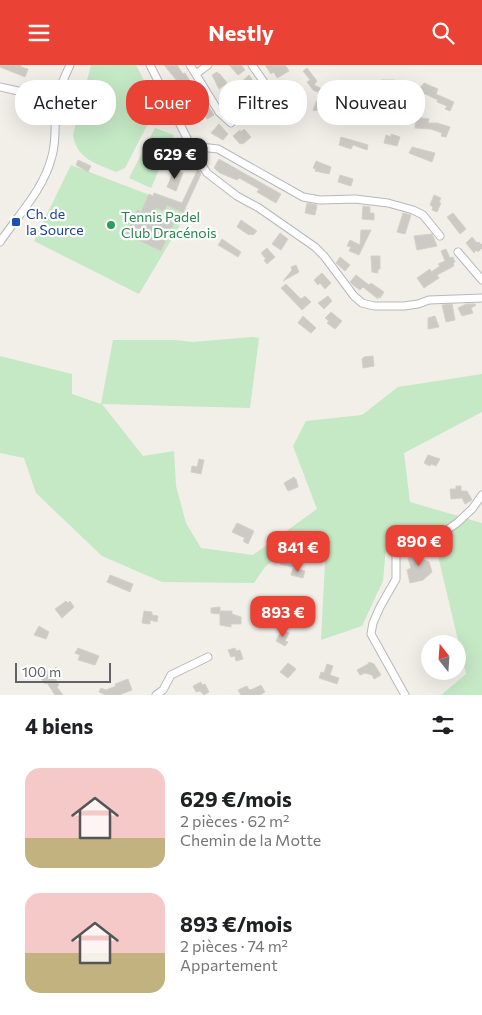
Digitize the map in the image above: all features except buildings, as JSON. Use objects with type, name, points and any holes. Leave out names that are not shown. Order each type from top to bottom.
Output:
[{"type":"street","points":[[64,80],[70,65]]},
{"type":"street","points":[[150,65],[191,146],[207,173],[237,196],[259,208],[314,247],[362,303],[374,306],[404,306],[430,300],[482,298]]},
{"type":"street","points":[[190,65],[219,112],[232,123],[266,85],[252,65]]},
{"type":"street","points":[[196,74],[208,65]]},
{"type":"street","points":[[0,87],[15,90]]},
{"type":"street","points":[[1,239],[16,222],[47,171],[54,144],[55,125]]},
{"type":"street","points":[[191,146],[218,149],[303,197],[372,201],[413,210],[423,215],[440,236]]},
{"type":"street","points":[[458,252],[482,280]]},
{"type":"street","points":[[405,695],[371,634],[373,623],[396,579],[396,552],[404,544],[440,535],[472,509],[482,495]]},
{"type":"street","points":[[156,695],[163,690],[171,675],[208,657]]},
{"type":"green space","points":[[91,65],[136,65],[144,80],[126,80],[126,125],[147,125],[125,168],[116,172],[88,159],[78,150],[75,143],[73,135],[76,125],[116,125],[116,80],[87,80]]},
{"type":"green space","points":[[155,128],[174,135],[151,188],[129,178]]},
{"type":"green space","name":"Tennis Padel Club Dracénois","points":[[71,165],[189,210],[139,294],[34,241]]},
{"type":"green space","points":[[259,338],[250,408],[102,404],[143,456],[174,451],[176,486],[186,523],[201,548],[253,555],[317,509],[293,446],[306,421],[362,415],[398,387],[482,374],[482,412],[404,453],[410,502],[482,523],[482,695],[441,695],[459,680],[466,680],[466,635],[457,635],[434,539],[398,532],[386,547],[383,581],[362,626],[321,640],[326,544],[312,530],[265,567],[254,583],[162,582],[102,556],[36,493],[24,458],[0,453],[0,356],[72,374],[72,394],[101,404],[113,340],[174,340],[193,342]]},
{"type":"place","name":"Ch. de la Source","points":[[16,222]]},
{"type":"place","name":"Tennis Padel Club Dracénois","points":[[111,225]]}]
